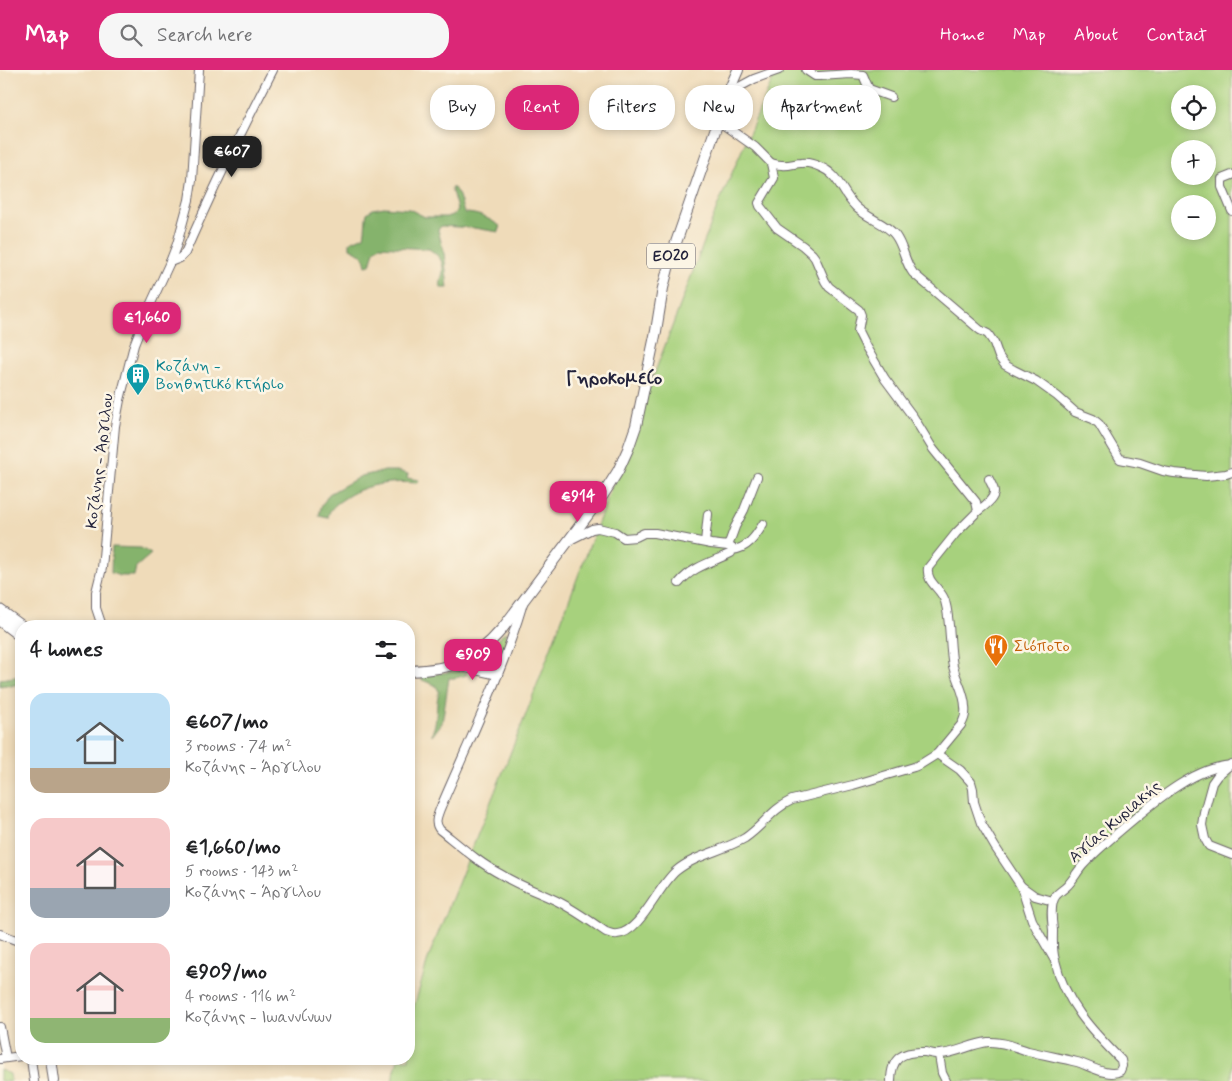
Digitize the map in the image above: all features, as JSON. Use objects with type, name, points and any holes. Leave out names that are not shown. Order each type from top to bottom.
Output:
[{"type":"main road","name":"ΕΟ20","points":[[731,85],[738,70]]},
{"type":"main road","name":"ΕΟ20","points":[[415,670],[453,665],[467,660],[487,646],[502,629],[611,484],[636,426],[671,256],[715,130]]},
{"type":"main road","points":[[0,610],[15,621]]},
{"type":"main road","points":[[0,621],[15,632]]},
{"type":"main road","points":[[52,1065],[54,1081]]},
{"type":"street","name":"Κοζάνης - Άργιλου","points":[[100,620],[96,608],[96,592],[102,568],[115,426],[134,345],[146,312],[170,262],[183,225],[189,200],[199,70]]},
{"type":"street","points":[[170,262],[180,258],[185,253],[241,133],[273,70]]},
{"type":"street","points":[[743,85],[779,70]]},
{"type":"street","points":[[806,70],[815,76],[863,75],[870,89],[891,97]]},
{"type":"street","points":[[731,130],[755,147],[771,163],[774,178],[759,203],[760,206],[777,228],[812,254],[829,287],[859,310],[861,315],[858,331],[866,346],[933,449],[976,502],[978,511]]},
{"type":"street","points":[[771,163],[782,165],[802,162],[810,163],[832,173],[848,199],[862,214],[894,233],[900,242],[907,265],[913,273],[980,330],[988,334],[1005,365],[1036,381],[1075,412],[1099,424],[1120,459],[1174,473],[1206,476],[1232,472]]},
{"type":"street","points":[[1232,175],[1222,179],[1221,184],[1232,211]]},
{"type":"street","points":[[679,583],[694,570],[731,553],[730,548],[734,527],[744,510],[757,477]]},
{"type":"street","points":[[524,600],[498,675],[440,809],[436,821],[437,826],[478,860],[500,874],[568,907],[606,932],[612,934],[624,933],[639,920],[662,886],[675,872],[683,866],[746,837],[783,804],[921,764],[937,754],[961,726],[966,708],[954,668],[948,613],[944,598],[927,574],[932,562],[956,533],[994,495],[989,479]]},
{"type":"street","points":[[705,542],[708,514]]},
{"type":"street","points":[[568,541],[587,531],[598,528],[615,532],[624,538],[636,537],[644,533],[655,533],[730,548],[742,548],[752,540],[763,524]]},
{"type":"street","points":[[453,665],[498,675]]},
{"type":"street","points":[[891,1081],[893,1066],[901,1056],[916,1052],[939,1055],[962,1050],[978,1043],[997,1042],[1076,1062],[1113,1074],[1120,1071],[1122,1066],[1121,1060],[1085,1020],[1067,995],[1054,959],[1032,920],[1021,886],[994,847],[981,822],[970,782],[960,770],[937,754]]},
{"type":"street","name":"Αγίας Κυριακής","points":[[1053,901],[1056,894],[1066,887],[1098,851],[1132,820],[1165,794],[1206,770],[1222,765],[1232,765]]},
{"type":"street","points":[[1232,765],[1212,782],[1202,825],[1205,839],[1210,846],[1232,855]]},
{"type":"street","points":[[1021,886],[1035,896],[1053,901],[1054,959]]},
{"type":"street","points":[[0,934],[15,940]]},
{"type":"street","points":[[0,1027],[3,1059]]},
{"type":"street","points":[[939,1055],[942,1073],[946,1081]]},
{"type":"street","points":[[32,1065],[34,1081]]},
{"type":"green space","points":[[777,70],[1232,70],[1232,1081],[392,1081],[396,1065],[415,1065],[415,1004],[429,956],[526,714],[718,205],[751,130],[753,130],[753,125],[763,102],[763,130],[881,130],[881,85],[770,85]]},
{"type":"green space","points":[[451,188],[454,188],[459,196],[464,213],[483,216],[500,226],[499,232],[441,226],[438,230],[444,253],[448,288],[441,288],[443,265],[434,252],[429,249],[379,246],[374,251],[370,265],[366,266],[361,255],[350,248],[350,242],[364,236],[367,213],[373,209],[384,207],[409,209],[425,217],[446,217],[455,214],[457,209]]},
{"type":"green space","points":[[385,471],[397,471],[408,474],[407,478],[419,480],[417,483],[387,483],[359,490],[335,505],[329,512],[328,518],[319,516],[321,507],[329,494],[361,476]]},
{"type":"green space","points":[[112,547],[141,548],[151,554],[136,567],[134,576],[120,576],[111,573]]},
{"type":"green space","points":[[506,631],[505,651],[496,672],[467,665],[490,649]]},
{"type":"green space","points":[[455,671],[466,672],[467,675],[449,678],[442,723],[432,736],[439,691],[435,685],[422,680],[421,676]]},
{"type":"green space","points":[[15,677],[15,685],[0,686],[0,679]]},
{"type":"green space","points":[[0,1070],[10,1074],[11,1081],[0,1081]]},
{"type":"place","name":"Κοζάνη - Βοηθητικό κτήριο","points":[[138,396]]},
{"type":"place","name":"Σιόποτο","points":[[996,667]]},
{"type":"district","name":"Γηροκομείο","points":[[614,378]]}]
